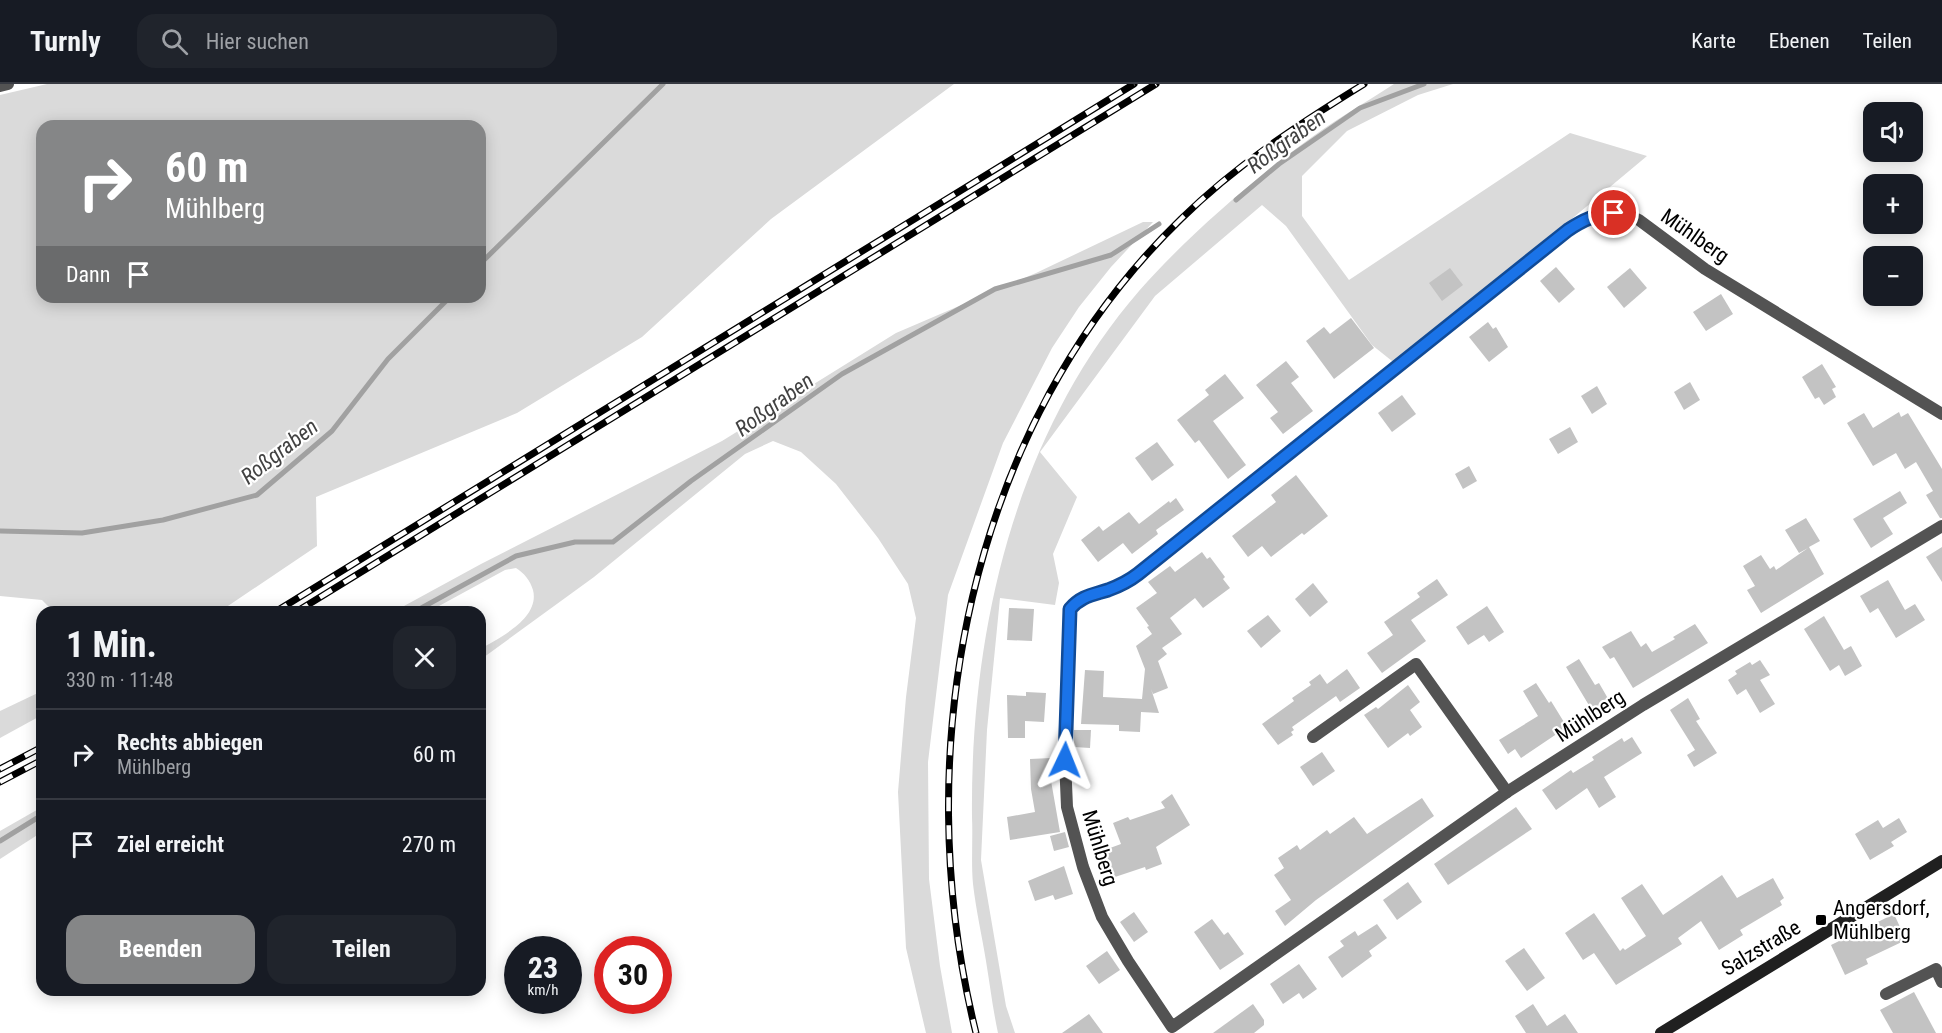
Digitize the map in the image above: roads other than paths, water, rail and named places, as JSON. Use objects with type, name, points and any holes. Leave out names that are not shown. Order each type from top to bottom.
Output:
[{"type":"street","points":[[0,86],[8,84]]},
{"type":"street","name":"Mühlberg","points":[[1942,414],[1705,269],[1639,220],[1628,214],[1599,214],[1585,219],[1568,230],[1138,574],[1124,584],[1084,596],[1070,609],[1065,760],[1067,807],[1083,867],[1102,917],[1167,1030],[1507,792],[1643,705],[1942,526]]},
{"type":"street","points":[[1313,737],[1416,664],[1507,792]]},
{"type":"street","name":"Salzstraße","points":[[1661,1033],[1942,861]]},
{"type":"street","points":[[1886,994],[1936,969],[1942,982]]},
{"type":"waterway","name":"Roßgraben","points":[[486,258],[663,84]]},
{"type":"waterway","name":"Roßgraben","points":[[1236,200],[1279,164],[1360,108],[1424,84]]},
{"type":"waterway","name":"Roßgraben","points":[[425,606],[516,556],[575,542],[613,542],[691,481],[842,374],[995,289],[1111,255],[1159,224]]},
{"type":"waterway","name":"Roßgraben","points":[[0,531],[82,533],[163,520],[257,495],[332,431],[388,359],[444,303]]},
{"type":"waterway","name":"Roßgraben","points":[[0,841],[36,819]]},
{"type":"railway","points":[[285,606],[1134,84]]},
{"type":"railway","points":[[306,606],[1156,84]]},
{"type":"railway","points":[[976,1033],[956,926],[949,816],[954,706],[972,598],[1004,493],[1049,393],[1108,302],[1181,219],[1246,163],[1292,130],[1364,84]]},
{"type":"railway","points":[[0,769],[36,750]]},
{"type":"railway","points":[[0,782],[36,763]]},
{"type":"place","name":"Angersdorf, Mühlberg","points":[[1821,920]]}]
